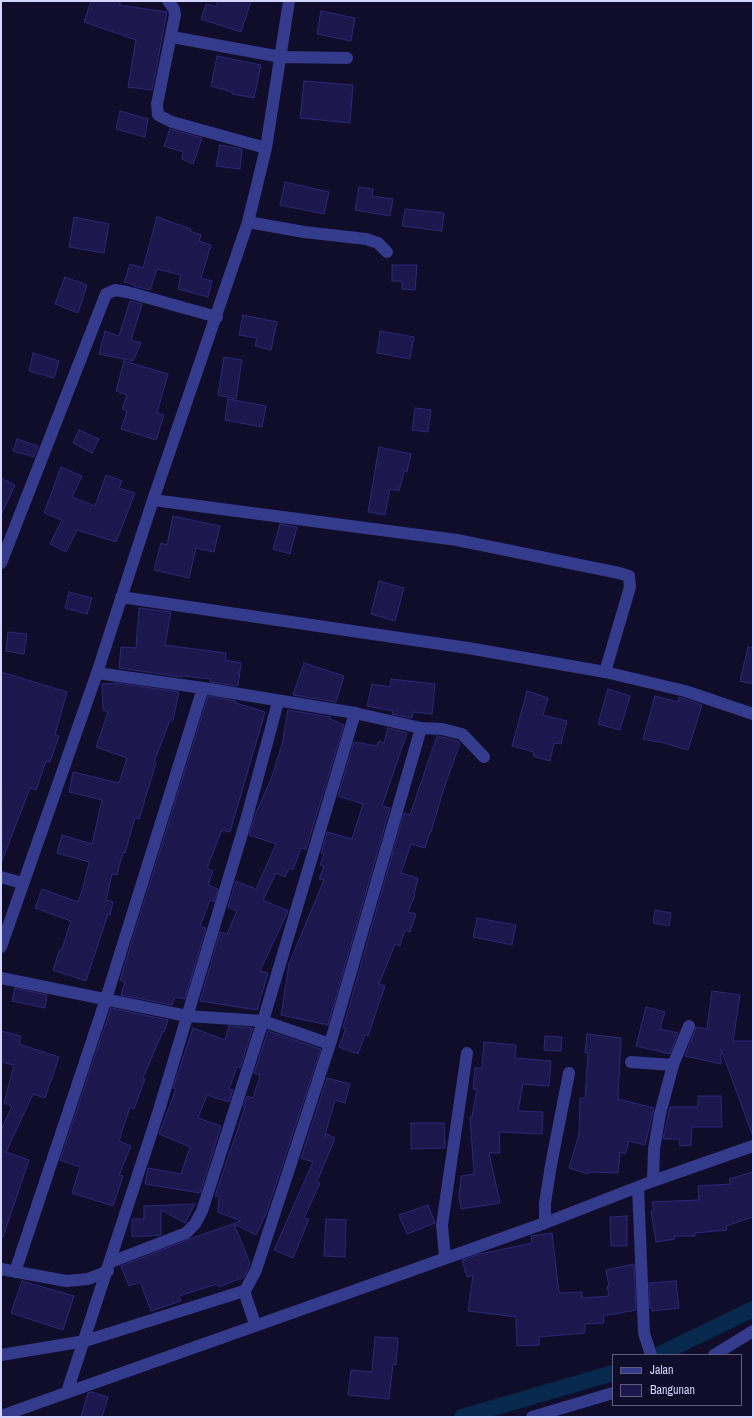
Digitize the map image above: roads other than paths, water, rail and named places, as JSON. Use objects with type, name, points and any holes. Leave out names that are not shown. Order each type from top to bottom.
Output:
[{"type":"street","points":[[168,1],[174,9],[172,37],[157,104],[158,115],[172,122],[266,148]]},
{"type":"street","points":[[1,947],[22,883],[97,673],[153,500],[248,222],[266,148],[289,1]]},
{"type":"street","points":[[172,37],[281,57],[347,58]]},
{"type":"street","points":[[248,222],[304,232],[366,239],[378,243],[387,252]]},
{"type":"street","points":[[1,563],[106,294],[115,290],[127,292],[216,317]]},
{"type":"street","points":[[153,500],[457,540],[619,572],[629,576],[630,587],[605,672]]},
{"type":"street","points":[[121,597],[475,649],[605,672],[685,691],[753,714]]},
{"type":"street","points":[[97,673],[203,688],[278,702],[355,713],[421,728],[442,729],[462,734],[484,757]]},
{"type":"street","points":[[15,1272],[106,998],[203,688]]},
{"type":"street","points":[[67,1392],[109,1266],[187,1016],[247,817],[278,702]]},
{"type":"street","points":[[1,1269],[66,1281],[76,1281],[96,1277],[109,1266],[179,1237],[186,1233],[195,1224],[202,1211],[263,1021],[355,713]]},
{"type":"street","points":[[1,1355],[82,1346],[244,1291],[256,1270],[330,1044],[421,728]]},
{"type":"street","points":[[1,877],[22,883]]},
{"type":"street","points":[[1,978],[106,998],[187,1016],[263,1021],[330,1044]]},
{"type":"street","points":[[653,1181],[652,1168],[655,1142],[673,1065],[689,1026]]},
{"type":"street","points":[[446,1257],[442,1225],[467,1053]]},
{"type":"street","points":[[631,1062],[673,1065]]},
{"type":"street","points":[[545,1223],[545,1203],[551,1165],[569,1073]]},
{"type":"street","points":[[1,1416],[255,1324],[545,1223],[653,1181],[753,1146]]},
{"type":"street","points":[[638,1187],[644,1333],[649,1350]]},
{"type":"street","points":[[244,1291],[255,1324]]},
{"type":"street","points":[[716,1354],[753,1331]]},
{"type":"street","points":[[532,1417],[612,1393]]},
{"type":"waterway","points":[[660,1354],[753,1309]]},
{"type":"waterway","points":[[462,1417],[612,1373]]}]
